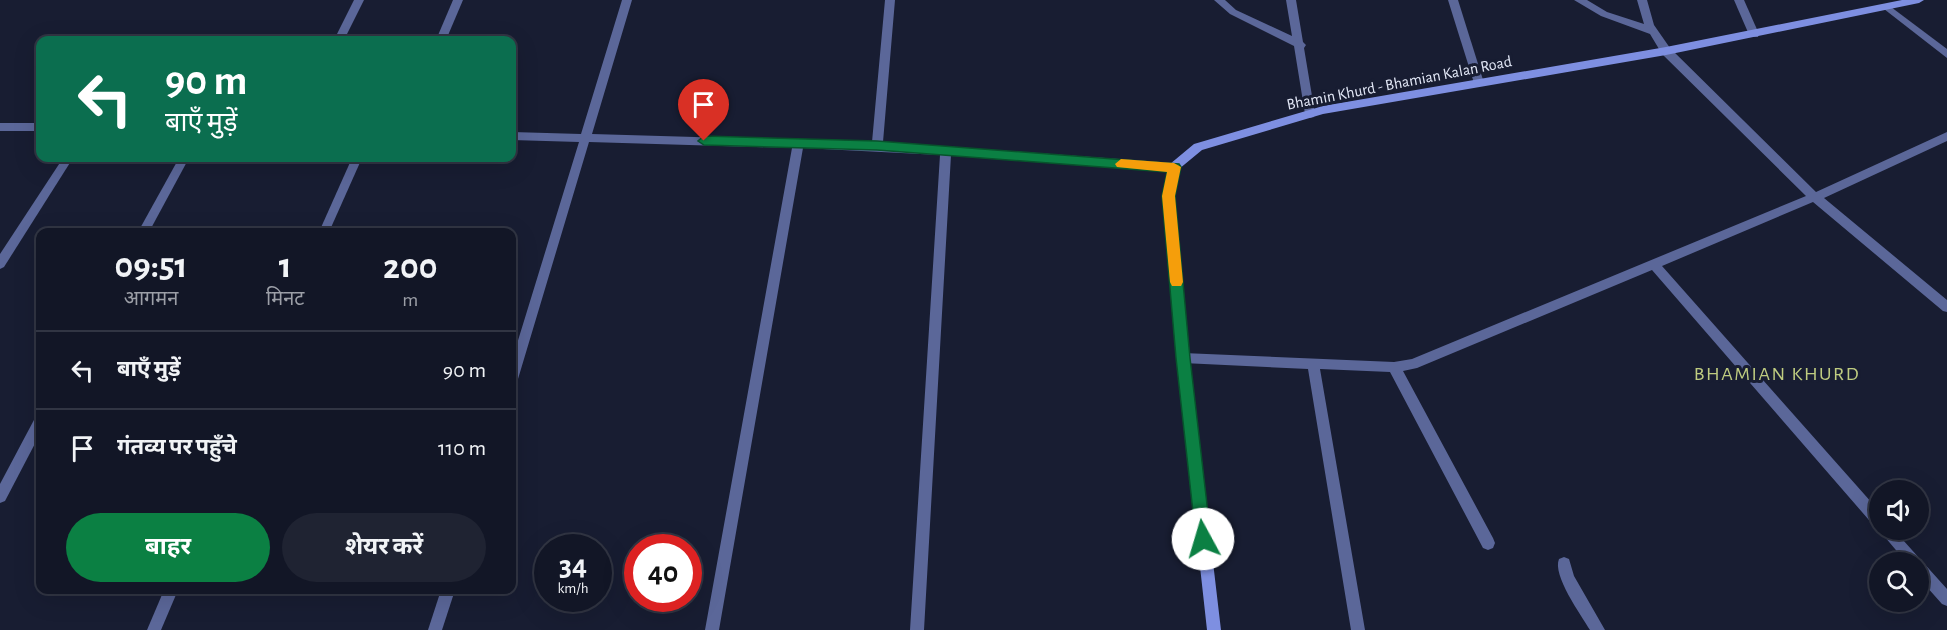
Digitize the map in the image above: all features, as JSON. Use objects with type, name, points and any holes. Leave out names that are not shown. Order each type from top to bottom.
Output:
[{"type":"street","points":[[341,36],[359,0]]},
{"type":"street","points":[[443,36],[458,0]]},
{"type":"street","points":[[516,366],[627,0]]},
{"type":"street","points":[[877,146],[890,0]]},
{"type":"street","points":[[1219,0],[1233,12],[1301,45]]},
{"type":"street","points":[[1291,0],[1301,45],[1310,114]]},
{"type":"street","points":[[1453,0],[1479,83]]},
{"type":"street","points":[[1579,0],[1604,14],[1652,31]]},
{"type":"street","points":[[1642,0],[1652,31],[1666,51],[1815,197],[1947,308]]},
{"type":"street","points":[[1739,0],[1754,34]]},
{"type":"street","name":"Bhamin Khurd - Bhamian Kalan Road","points":[[1174,167],[1198,147],[1310,114],[1666,51],[1914,0]]},
{"type":"street","points":[[1887,7],[1947,54]]},
{"type":"street","points":[[0,127],[36,127]]},
{"type":"street","points":[[516,135],[877,146],[1174,167],[1169,196],[1183,358],[1214,630]]},
{"type":"street","points":[[1183,358],[1394,367],[1423,360],[1815,197],[1947,136]]},
{"type":"street","points":[[712,630],[798,143]]},
{"type":"street","points":[[917,630],[946,151]]},
{"type":"street","points":[[0,264],[65,162]]},
{"type":"street","points":[[145,228],[182,162]]},
{"type":"street","points":[[326,228],[355,162]]},
{"type":"street","points":[[1653,263],[1869,509]]},
{"type":"street","points":[[1313,364],[1358,630]]},
{"type":"street","points":[[1394,367],[1488,543]]},
{"type":"street","points":[[0,497],[36,430]]},
{"type":"street","points":[[1895,540],[1906,552]]},
{"type":"street","points":[[1564,564],[1568,579],[1598,630]]},
{"type":"street","points":[[1929,578],[1947,598]]},
{"type":"street","points":[[153,630],[169,594]]},
{"type":"street","points":[[435,630],[447,594]]},
{"type":"slow traffic","points":[[1121,164],[1174,167],[1169,196],[1176,282]]},
{"type":"district","name":"BHAMIAN KHURD","points":[[1777,373]]},
{"type":"route","points":[[704,141],[877,146],[1174,167],[1169,196],[1183,358],[1203,539]]}]
